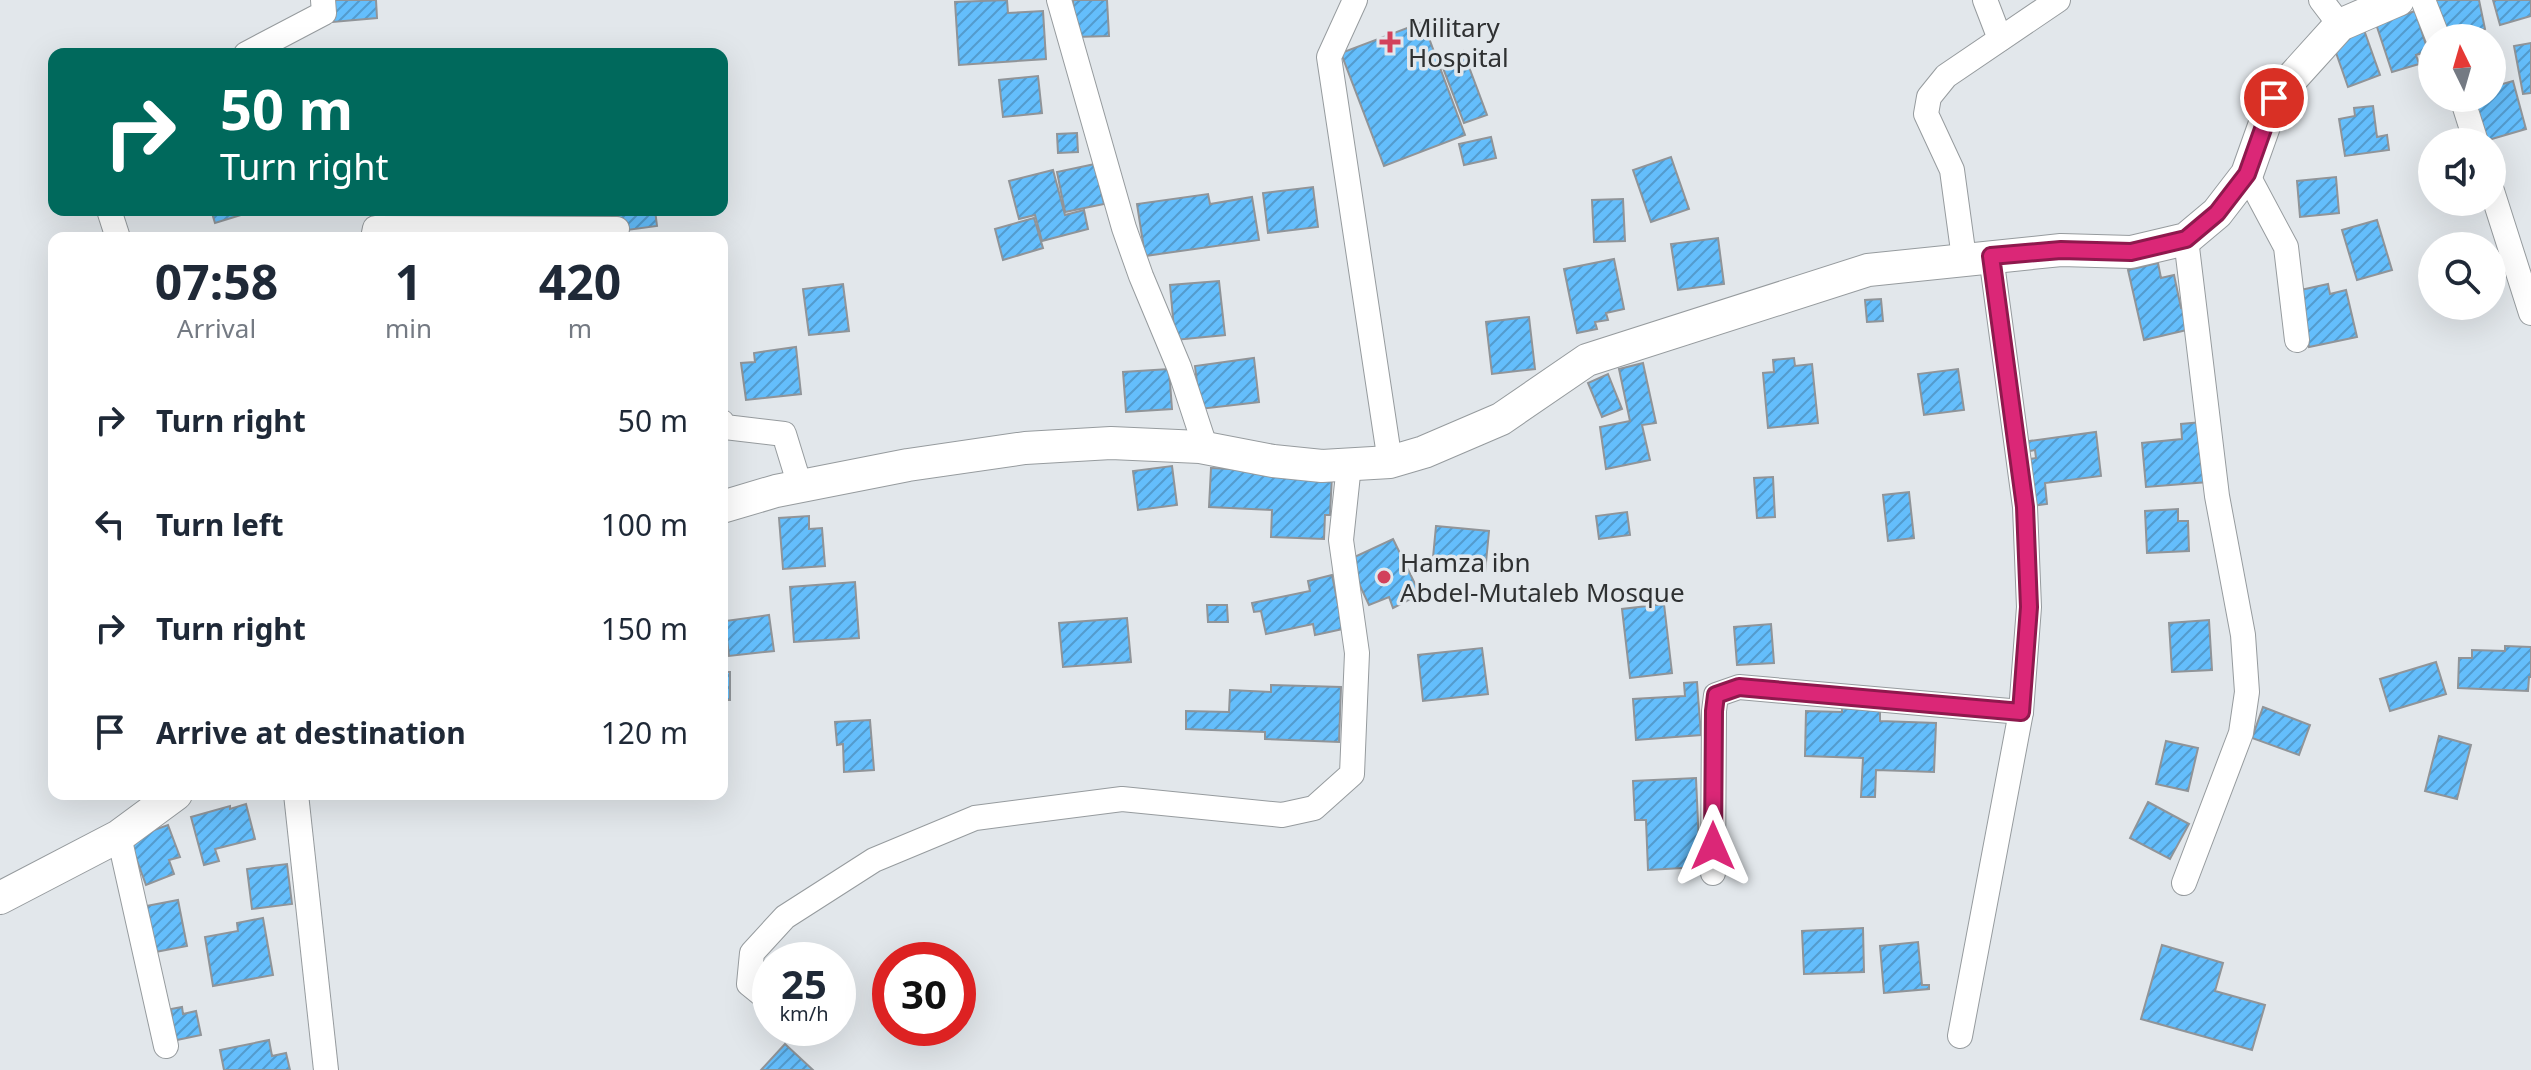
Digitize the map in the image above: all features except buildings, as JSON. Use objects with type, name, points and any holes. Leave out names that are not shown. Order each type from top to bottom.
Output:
[{"type":"street","points":[[257,48],[324,13],[323,0]]},
{"type":"street","points":[[1059,0],[1124,228],[1179,367],[1206,449]]},
{"type":"street","points":[[1355,0],[1329,57],[1390,462]]},
{"type":"street","points":[[1985,0],[2000,39]]},
{"type":"street","points":[[1960,1036],[2021,712],[2029,607],[2025,507],[1978,257],[1952,170],[1926,114],[1929,97],[1946,76],[2058,0]]},
{"type":"street","points":[[728,505],[800,486],[908,465],[1025,448],[1111,443],[1206,449],[1322,466],[1390,462],[1424,452],[1501,419],[1587,360],[1868,270],[2061,250],[2131,252],[2186,239],[2217,213],[2247,174],[2274,98],[2330,13],[2398,0]]},
{"type":"street","points":[[2423,0],[2432,24]]},
{"type":"street","points":[[2247,174],[2286,247],[2297,340]]},
{"type":"street","points":[[2500,216],[2531,313]]},
{"type":"street","points":[[374,232],[375,228],[617,229]]},
{"type":"street","points":[[2184,883],[2241,733],[2247,692],[2243,635],[2217,496],[2186,239]]},
{"type":"street","points":[[728,427],[784,434],[800,486]]},
{"type":"street","points":[[762,942],[785,917],[874,860],[975,818],[1122,799],[1282,815],[1314,808],[1352,774],[1357,653],[1341,540],[1349,465]]},
{"type":"street","points":[[1713,873],[1716,695],[1739,687],[2021,712]]},
{"type":"street","points":[[0,898],[119,836],[168,800]]},
{"type":"street","points":[[297,800],[326,1070]]},
{"type":"street","points":[[119,836],[166,1046]]},
{"type":"street","points":[[752,953],[749,984],[752,986]]},
{"type":"place","name":"Military Hospital","points":[[1390,42]]},
{"type":"place","name":"Hamza ibn Abdel-Mutaleb Mosque","points":[[1384,577]]},
{"type":"route","points":[[1713,846],[1716,695],[1739,687],[2021,712],[2029,607],[2025,507],[1991,256],[2061,250],[2131,252],[2186,239],[2217,213],[2247,174],[2274,98]]}]
